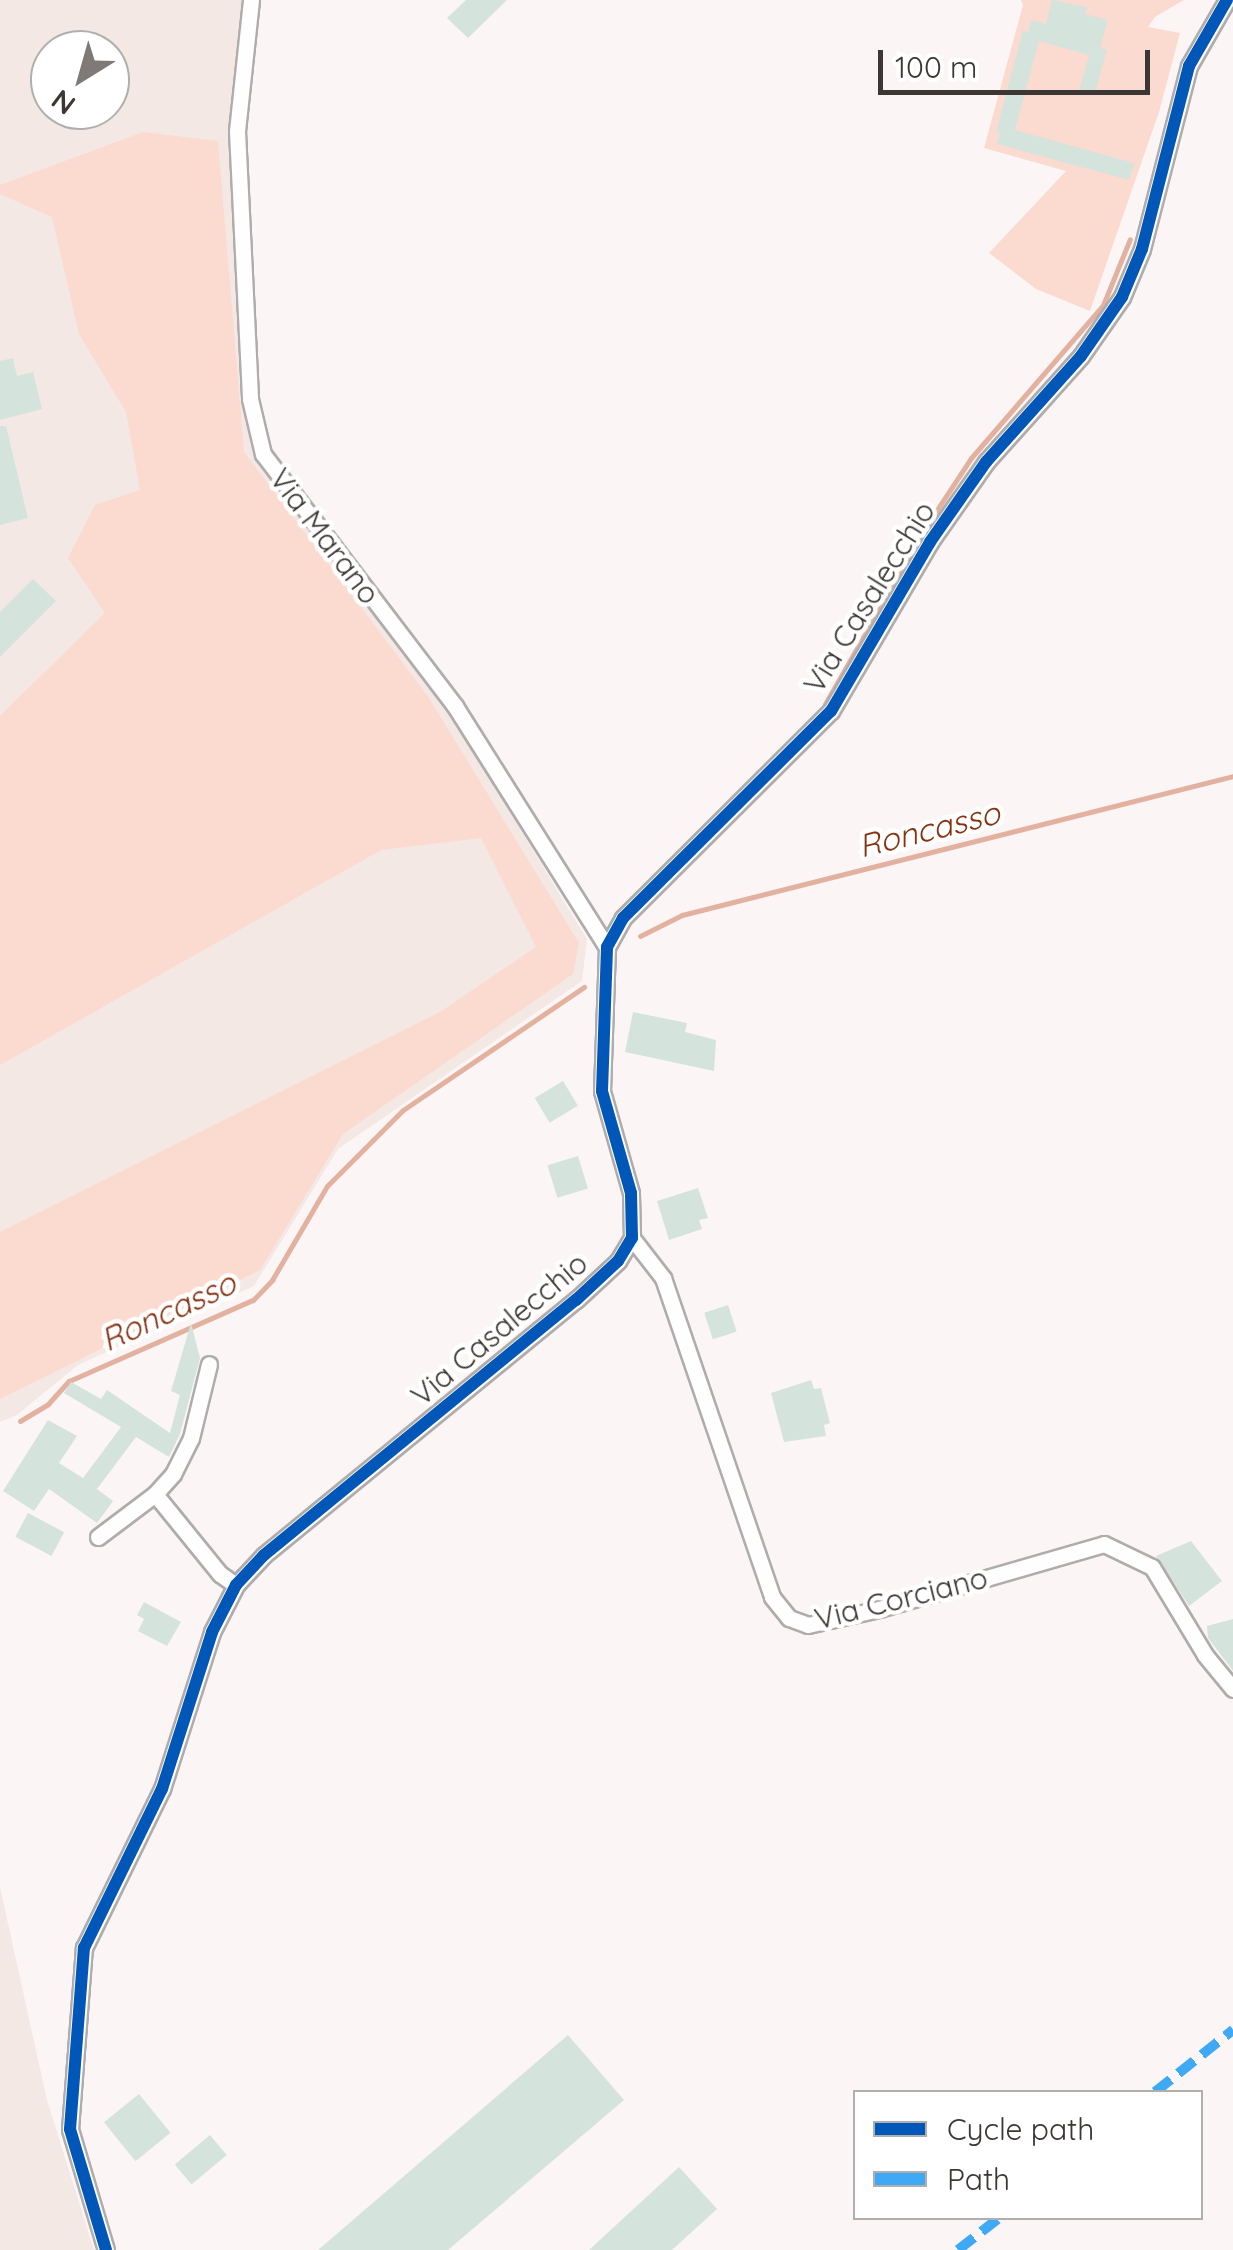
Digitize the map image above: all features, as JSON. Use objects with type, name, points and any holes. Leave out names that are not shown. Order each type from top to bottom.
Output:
[{"type":"street","name":"Via Marano","points":[[251,0],[238,130],[250,399],[263,454],[455,706],[607,947]]},
{"type":"street","name":"Via Casalecchio","points":[[607,947],[623,918],[830,711],[930,542],[986,462],[1081,356],[1122,297],[1142,249],[1188,66],[1228,0]]},
{"type":"street","points":[[607,947],[602,1091],[631,1192],[632,1238]]},
{"type":"street","name":"Via Casalecchio","points":[[106,2250],[70,2128],[84,1948],[162,1789],[212,1632],[236,1585],[264,1555],[576,1300],[618,1260],[632,1238]]},
{"type":"street","name":"Via Corciano","points":[[632,1238],[663,1278],[772,1596],[789,1618],[808,1625],[879,1609],[1104,1544],[1152,1567],[1205,1655],[1233,1689]]},
{"type":"street","points":[[98,1537],[155,1494],[173,1474],[191,1438],[209,1364]]},
{"type":"street","points":[[155,1494],[220,1574],[236,1585]]},
{"type":"shaded area","points":[[0,0],[244,0],[229,120],[243,309],[242,394],[258,460],[453,718],[587,939],[582,981],[338,1149],[254,1286],[78,1365],[17,1415],[0,1422]]},
{"type":"shaded area","points":[[1021,0],[1184,0],[1155,17],[1148,27],[1180,33],[1159,112],[1090,311],[1036,289],[989,253],[1066,171],[984,148],[1023,5]]},
{"type":"shaded area","points":[[143,132],[218,141],[244,452],[427,695],[579,943],[573,974],[343,1134],[260,1270],[0,1399],[0,1232],[440,1012],[536,947],[481,838],[381,850],[0,1065],[0,716],[105,613],[68,558],[95,505],[140,490],[126,412],[79,334],[52,217],[0,194],[0,185]]},
{"type":"shaded area","points":[[0,1887],[47,2100],[94,2250],[0,2250]]},
{"type":"building","points":[[466,0],[507,0],[468,38],[447,18]]},
{"type":"building","points":[[1052,0],[1087,7],[1085,14],[1108,20],[1100,48],[1107,50],[1094,95],[1079,91],[1089,55],[1039,41],[1015,130],[1134,163],[1129,180],[997,144],[1000,133],[996,132],[1023,30],[1028,32],[1031,20],[1046,24]]},
{"type":"building","points":[[13,358],[17,376],[33,372],[42,409],[0,420],[0,361]]},
{"type":"building","points":[[0,426],[6,426],[28,518],[0,525]]},
{"type":"building","points":[[33,579],[56,601],[0,657],[0,612]]},
{"type":"building","points":[[633,1012],[687,1023],[685,1032],[716,1040],[714,1071],[625,1052]]},
{"type":"building","points":[[563,1081],[578,1106],[550,1123],[535,1098]]},
{"type":"building","points":[[578,1156],[588,1189],[557,1198],[547,1165]]},
{"type":"building","points":[[698,1188],[708,1218],[699,1220],[702,1229],[669,1240],[657,1201]]},
{"type":"building","points":[[728,1305],[737,1332],[713,1339],[704,1313]]},
{"type":"building","points":[[191,1323],[200,1358],[180,1434],[169,1457],[136,1437],[97,1489],[113,1501],[97,1523],[49,1489],[34,1511],[3,1491],[48,1420],[77,1436],[59,1463],[83,1478],[121,1427],[64,1393],[71,1382],[101,1399],[107,1390],[170,1433],[180,1395],[171,1391]]},
{"type":"building","points":[[811,1380],[814,1389],[821,1388],[830,1423],[824,1425],[826,1436],[784,1442],[771,1393]]},
{"type":"building","points":[[28,1513],[64,1532],[52,1556],[15,1537]]},
{"type":"building","points":[[1191,1541],[1222,1581],[1189,1606],[1156,1556]]},
{"type":"building","points":[[144,1602],[181,1622],[167,1646],[138,1631],[144,1619],[137,1615]]},
{"type":"building","points":[[1233,1619],[1233,1671],[1208,1638],[1207,1626]]},
{"type":"building","points":[[568,2035],[624,2100],[448,2250],[318,2250]]},
{"type":"building","points":[[139,2094],[170,2133],[135,2161],[104,2122]]},
{"type":"building","points":[[210,2135],[227,2155],[191,2184],[175,2165]]},
{"type":"building","points":[[679,2167],[717,2209],[672,2250],[589,2250]]},
{"type":"waterway","name":"Roncasso","points":[[825,704],[927,525],[971,458],[1103,305],[1130,239]]},
{"type":"waterway","name":"Roncasso","points":[[640,936],[682,915],[1233,776]]},
{"type":"waterway","name":"Roncasso","points":[[20,1421],[48,1404],[69,1381],[253,1300],[272,1280],[327,1186],[403,1110],[584,987]]},
{"type":"marked path","points":[[1158,2090],[1233,2030]]},
{"type":"marked path","points":[[958,2250],[996,2220]]},
{"type":"cycle path","points":[[106,2250],[70,2129],[84,1948],[162,1789],[212,1632],[236,1585],[264,1555],[576,1300],[618,1261],[632,1238],[631,1193],[602,1091],[607,947],[623,918],[831,711],[930,542],[986,462],[1081,356],[1122,297],[1142,249],[1189,66],[1227,0]]}]
